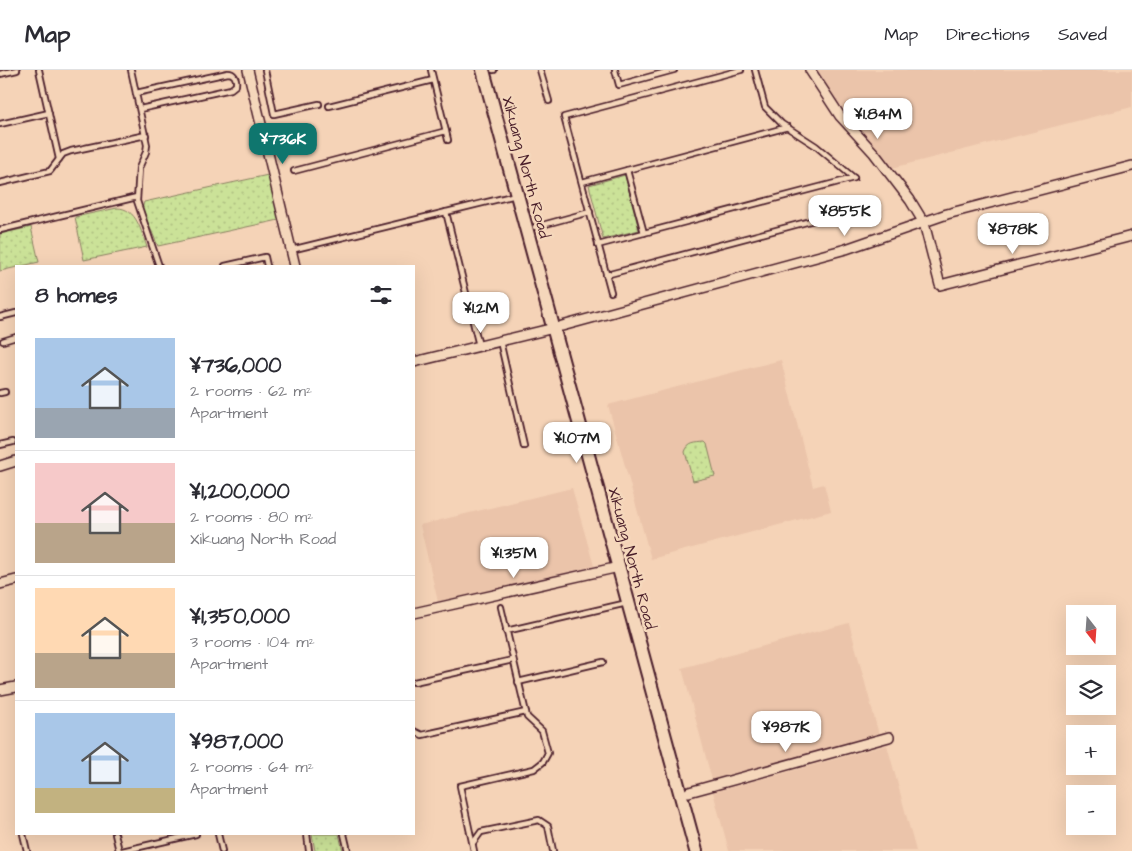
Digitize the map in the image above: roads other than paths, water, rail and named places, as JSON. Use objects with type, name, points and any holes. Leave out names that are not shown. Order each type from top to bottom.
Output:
[{"type":"main road","name":"Xikuang North Road","points":[[484,70],[705,851]]},
{"type":"main road","name":"Xikuang North Road","points":[[493,70],[535,226],[558,327],[628,602],[696,851]]},
{"type":"street","points":[[248,70],[295,265]]},
{"type":"street","points":[[810,70],[836,110],[874,153],[910,200],[924,222],[940,286],[1132,236]]},
{"type":"street","points":[[415,362],[558,327],[846,249],[947,214],[1132,166]]},
{"type":"street","points":[[0,466],[15,461]]},
{"type":"street","points":[[415,613],[619,567]]},
{"type":"street","points":[[0,584],[15,580]]},
{"type":"street","points":[[0,690],[15,687]]},
{"type":"street","points":[[689,792],[888,737]]},
{"type":"lane","points":[[0,74],[17,70]]},
{"type":"lane","points":[[39,70],[59,160]]},
{"type":"lane","points":[[131,70],[147,145],[139,168],[137,198],[139,209],[160,265]]},
{"type":"lane","points":[[266,70],[274,114],[320,104]]},
{"type":"lane","points":[[431,70],[448,140]]},
{"type":"lane","points":[[540,70],[549,101]]},
{"type":"lane","points":[[615,70],[619,85],[674,70]]},
{"type":"lane","points":[[611,292],[564,117],[741,70]]},
{"type":"lane","points":[[598,245],[854,178],[816,146],[782,124],[765,107],[755,70]]},
{"type":"lane","points":[[136,93],[228,72],[233,74],[236,79],[236,85],[231,89],[140,109]]},
{"type":"lane","points":[[329,106],[433,80]]},
{"type":"lane","points":[[0,124],[49,113]]},
{"type":"lane","points":[[582,182],[788,127]]},
{"type":"lane","points":[[294,172],[446,131]]},
{"type":"lane","points":[[0,183],[50,171],[64,154],[71,151],[146,135]]},
{"type":"lane","points":[[627,170],[644,233]]},
{"type":"lane","points":[[291,250],[518,194]]},
{"type":"lane","points":[[0,230],[137,198]]},
{"type":"lane","points":[[606,275],[871,205]]},
{"type":"lane","points":[[446,212],[479,346]]},
{"type":"lane","points":[[535,226],[590,212]]},
{"type":"lane","points":[[229,265],[265,257],[267,265]]},
{"type":"lane","points":[[0,316],[15,313]]},
{"type":"lane","points":[[3,340],[15,337]]},
{"type":"lane","points":[[500,341],[524,446]]},
{"type":"lane","points":[[0,445],[13,442]]},
{"type":"lane","points":[[506,631],[628,602]]},
{"type":"lane","points":[[474,851],[460,786],[534,769],[543,762],[548,753],[542,731],[531,722],[526,712],[501,607]]},
{"type":"lane","points":[[415,682],[513,660]]},
{"type":"lane","points":[[518,682],[603,662]]},
{"type":"lane","points":[[415,732],[422,735],[526,712]]},
{"type":"lane","points":[[473,843],[482,832],[539,820],[548,826],[553,851]]},
{"type":"lane","points":[[23,835],[27,851]]},
{"type":"lane","points":[[115,835],[120,851],[192,835]]},
{"type":"lane","points":[[218,835],[222,851]]},
{"type":"lane","points":[[307,835],[309,851]]},
{"type":"lane","points":[[344,835],[348,851]]}]
